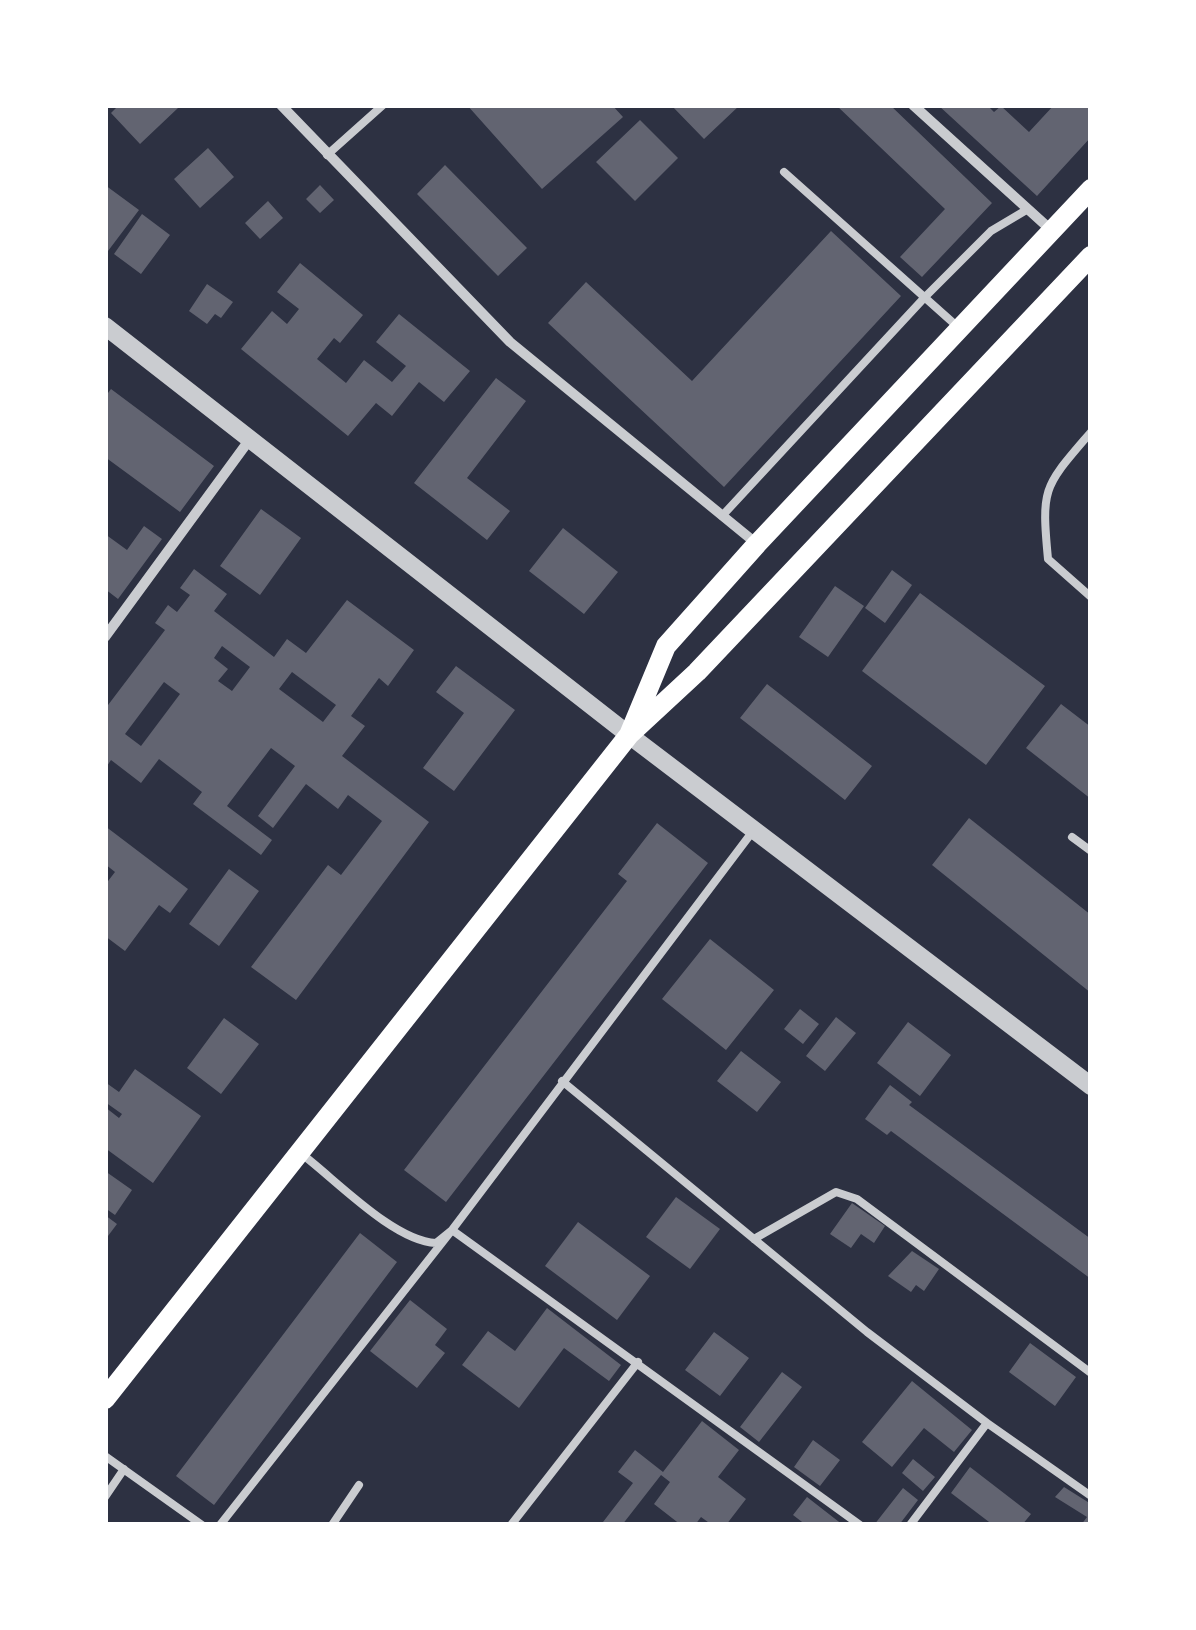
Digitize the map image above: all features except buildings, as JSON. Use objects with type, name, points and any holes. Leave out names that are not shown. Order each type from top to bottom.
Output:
[{"type":"main road","points":[[629,735],[666,646],[1091,189]]},
{"type":"main road","points":[[105,1399],[629,735],[697,672],[1091,256]]},
{"type":"street","points":[[281,105],[510,342],[757,544]]},
{"type":"street","points":[[913,105],[1052,230]]},
{"type":"street","points":[[105,326],[629,735],[1091,1086]]},
{"type":"street","points":[[105,637],[251,438]]},
{"type":"lane","points":[[327,156],[384,105]]},
{"type":"lane","points":[[784,172],[959,328]]},
{"type":"lane","points":[[722,516],[925,297],[991,232],[1028,209]]},
{"type":"lane","points":[[1091,432],[1048,482],[1044,519],[1048,559],[1091,597]]},
{"type":"lane","points":[[220,1525],[452,1230],[754,830]]},
{"type":"lane","points":[[1072,837],[1091,851]]},
{"type":"lane","points":[[562,1080],[754,1239],[987,1423],[1091,1496]]},
{"type":"lane","points":[[300,1152],[401,1232],[421,1242],[436,1242],[452,1230]]},
{"type":"lane","points":[[754,1239],[836,1192],[857,1199],[1091,1374]]},
{"type":"lane","points":[[452,1230],[860,1525]]},
{"type":"lane","points":[[511,1525],[638,1362]]},
{"type":"lane","points":[[910,1525],[987,1423]]},
{"type":"lane","points":[[105,1456],[202,1525]]},
{"type":"lane","points":[[105,1497],[124,1469]]},
{"type":"lane","points":[[332,1525],[360,1485]]}]
